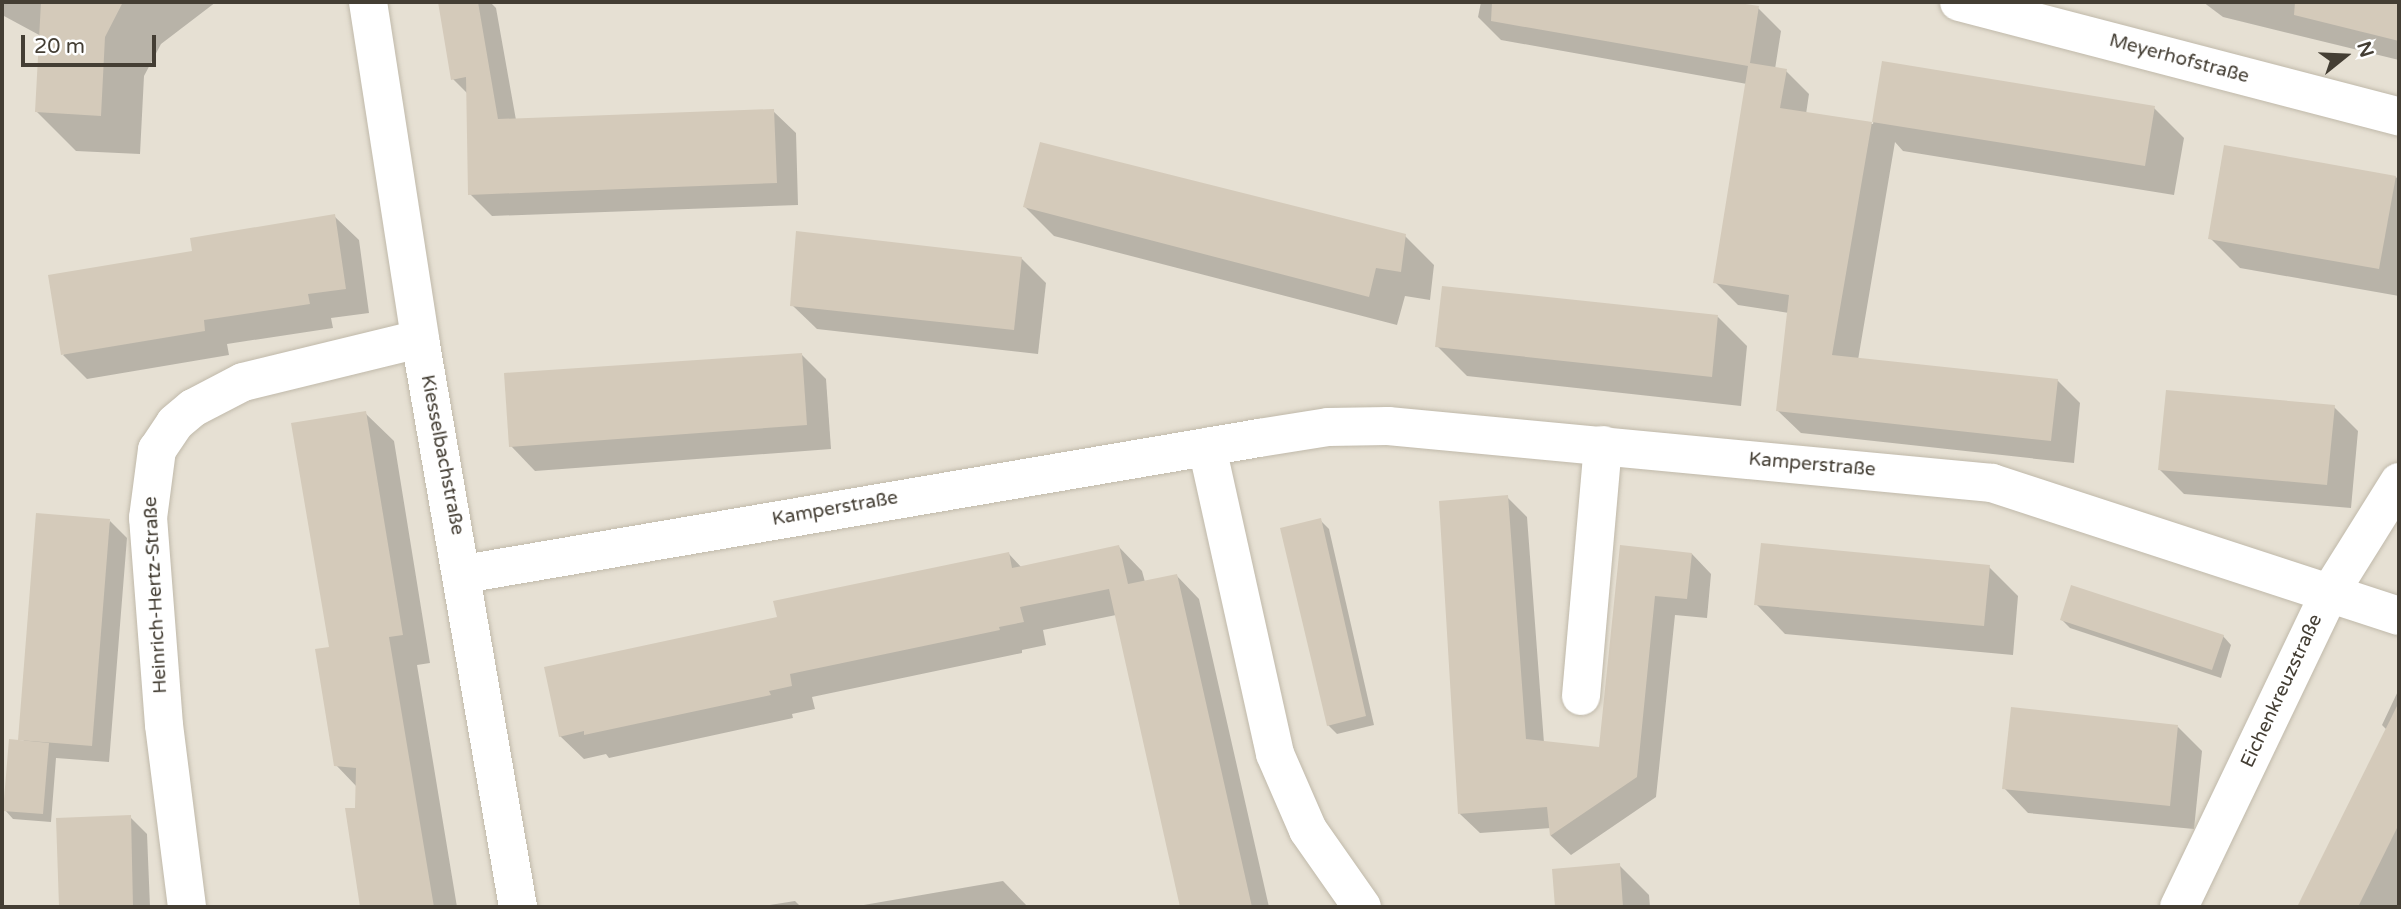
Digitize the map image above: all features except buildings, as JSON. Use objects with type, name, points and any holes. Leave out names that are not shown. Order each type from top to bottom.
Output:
[{"type":"street","name":"Kiesselbachstraße","points":[[368,2],[420,339],[464,574],[518,907]]},
{"type":"street","name":"Meyerhofstraße","points":[[1959,2],[2399,117]]},
{"type":"street","name":"Heinrich-Hertz-Straße","points":[[187,907],[164,725],[148,518],[157,450],[175,423],[193,408],[243,382],[420,339]]},
{"type":"street","name":"Kamperstraße","points":[[464,574],[1328,427],[1388,426],[1992,483],[2399,616]]},
{"type":"street","points":[[1581,696],[1603,445]]},
{"type":"street","points":[[1207,447],[1275,754],[1308,830],[1362,907]]},
{"type":"street","name":"Eichenkreuzstraße","points":[[2179,907],[2329,594],[2399,482]]},
{"type":"shaded area","points":[[2,2],[2399,2],[2399,907],[2,907]]}]
